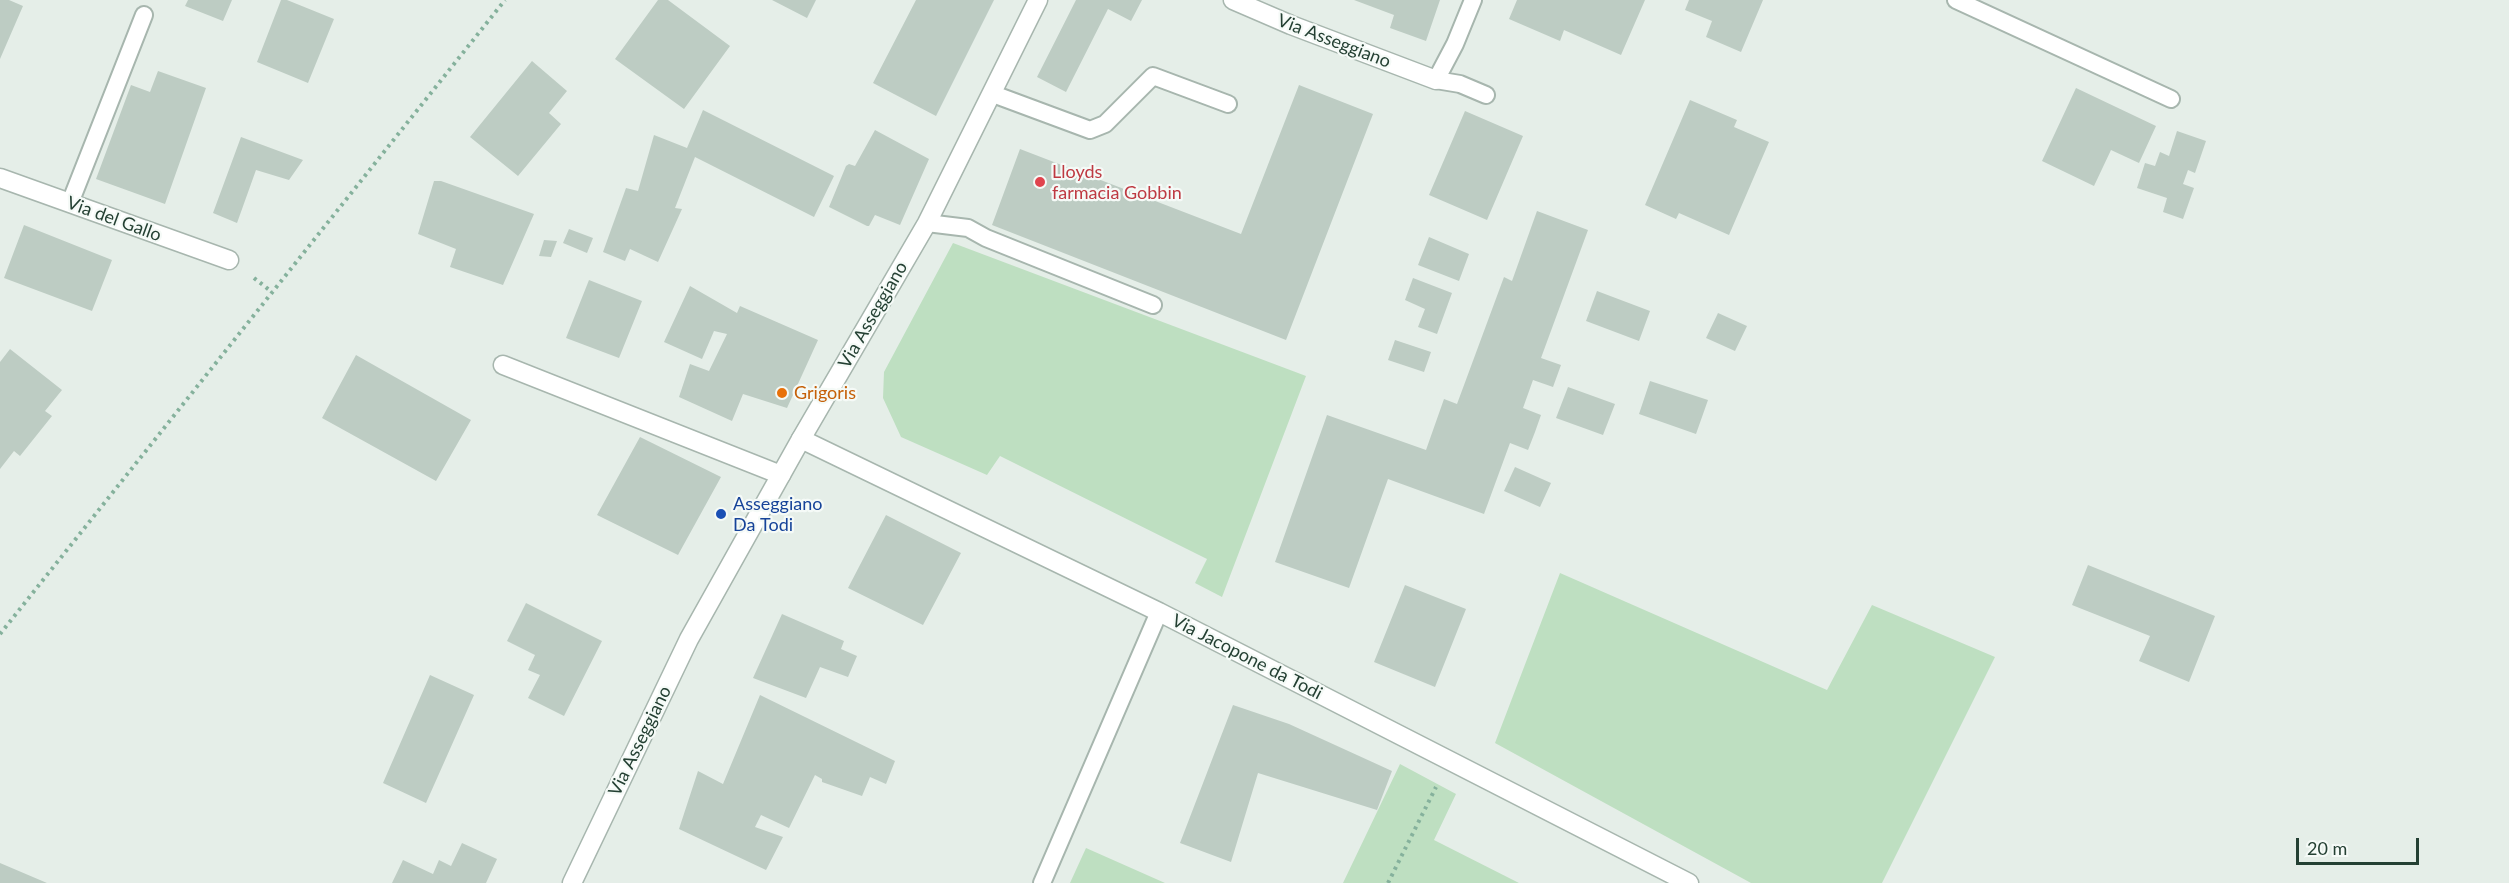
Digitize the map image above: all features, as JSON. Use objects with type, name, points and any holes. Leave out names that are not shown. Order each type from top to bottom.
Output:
[{"type":"street","name":"Via Asseggiano","points":[[572,883],[689,639],[801,439],[927,223],[1038,0]]},
{"type":"street","name":"Via Asseggiano","points":[[1233,0],[1291,25],[1436,80]]},
{"type":"street","name":"Via del Gallo","points":[[0,178],[229,260]]},
{"type":"street","points":[[503,365],[781,475]]},
{"type":"street","name":"Via Jacopone da Todi","points":[[801,439],[1160,612],[1689,883]]},
{"type":"lane","points":[[1473,0],[1455,44],[1436,80],[1460,84],[1486,95]]},
{"type":"lane","points":[[1956,0],[2171,99]]},
{"type":"lane","points":[[70,203],[144,15]]},
{"type":"lane","points":[[993,94],[1090,130],[1105,124],[1153,76],[1228,104]]},
{"type":"lane","points":[[927,223],[968,228],[986,238],[1153,305]]},
{"type":"lane","points":[[1042,883],[1160,612]]},
{"type":"path","points":[[0,634],[505,0]]},
{"type":"path","points":[[1388,883],[1438,784]]},
{"type":"green space","points":[[953,243],[1306,376],[1222,597],[1195,583],[1207,559],[1000,456],[987,475],[901,437],[883,398],[884,372]]},
{"type":"green space","points":[[1560,573],[1827,690],[1872,605],[1995,657],[1882,883],[1751,883],[1495,743]]},
{"type":"green space","points":[[1400,764],[1456,794],[1434,840],[1519,883],[1343,883]]},
{"type":"green space","points":[[1086,848],[1165,883],[1070,883]]},
{"type":"building","points":[[0,0],[9,0],[23,6],[0,59]]},
{"type":"building","points":[[188,0],[232,0],[223,21],[185,6]]},
{"type":"building","points":[[281,0],[287,0],[334,19],[308,83],[257,62]]},
{"type":"building","points":[[658,0],[668,0],[730,46],[684,109],[615,59]]},
{"type":"building","points":[[772,0],[816,0],[807,18]]},
{"type":"building","points":[[916,0],[994,0],[936,116],[873,83]]},
{"type":"building","points":[[1076,0],[1142,0],[1131,21],[1108,9],[1066,92],[1037,77]]},
{"type":"building","points":[[1354,0],[1440,0],[1426,41],[1390,28],[1394,15]]},
{"type":"building","points":[[1517,0],[1645,0],[1621,55],[1564,30],[1560,41],[1509,19]]},
{"type":"building","points":[[1689,0],[1763,0],[1741,52],[1706,37],[1712,21],[1685,10]]},
{"type":"building","points":[[532,61],[567,91],[549,113],[561,124],[518,176],[470,137]]},
{"type":"building","points":[[158,71],[206,88],[165,204],[96,179],[131,85],[150,92]]},
{"type":"building","points":[[1299,85],[1373,114],[1286,340],[992,225],[1020,149],[1241,234]]},
{"type":"building","points":[[2076,88],[2156,126],[2139,163],[2111,150],[2094,186],[2042,161]]},
{"type":"building","points":[[1690,100],[1737,120],[1734,127],[1769,142],[1729,235],[1679,213],[1676,219],[1645,205]]},
{"type":"building","points":[[703,110],[834,176],[814,217],[695,157],[675,208],[682,209],[658,262],[630,249],[625,261],[603,252],[626,188],[638,191],[654,135],[687,148]]},
{"type":"building","points":[[1465,111],[1523,136],[1487,220],[1429,195]]},
{"type":"building","points":[[875,130],[929,159],[900,225],[875,215],[867,226],[829,207],[846,166],[849,164],[855,166]]},
{"type":"building","points":[[2177,131],[2206,141],[2195,173],[2188,170],[2183,184],[2194,188],[2183,219],[2163,212],[2167,198],[2137,188],[2145,163],[2155,166],[2160,152],[2169,156]]},
{"type":"building","points":[[241,137],[303,160],[289,180],[256,170],[237,223],[213,213]]},
{"type":"building","points":[[434,181],[441,181],[534,214],[503,285],[450,267],[456,249],[418,234]]},
{"type":"building","points":[[1537,211],[1588,230],[1541,358],[1561,365],[1553,387],[1533,380],[1523,408],[1541,415],[1535,432],[1528,450],[1510,443],[1484,514],[1388,479],[1349,588],[1275,562],[1327,415],[1426,450],[1444,399],[1457,404],[1504,277],[1512,281]]},
{"type":"building","points":[[24,225],[112,260],[92,311],[4,278]]},
{"type":"building","points":[[569,229],[593,238],[587,253],[563,243]]},
{"type":"building","points":[[1429,237],[1469,254],[1459,281],[1418,265]]},
{"type":"building","points":[[544,240],[557,241],[551,257],[539,256]]},
{"type":"building","points":[[1413,278],[1452,293],[1437,334],[1418,327],[1425,309],[1405,300]]},
{"type":"building","points":[[589,280],[642,301],[619,358],[566,338]]},
{"type":"building","points":[[690,286],[737,313],[740,306],[818,340],[787,408],[743,394],[732,421],[679,397],[690,364],[709,371],[727,334],[714,331],[702,359],[664,342]]},
{"type":"building","points":[[1597,291],[1650,311],[1639,341],[1586,321]]},
{"type":"building","points":[[1718,313],[1747,326],[1735,351],[1706,338]]},
{"type":"building","points":[[1395,340],[1431,352],[1424,372],[1388,360]]},
{"type":"building","points":[[10,349],[62,390],[45,411],[52,416],[20,456],[14,451],[0,469],[0,362]]},
{"type":"building","points":[[356,355],[471,420],[436,481],[322,418]]},
{"type":"building","points":[[1650,381],[1708,400],[1696,434],[1639,414]]},
{"type":"building","points":[[1568,387],[1615,404],[1603,435],[1556,418]]},
{"type":"building","points":[[640,437],[721,477],[678,555],[597,515]]},
{"type":"building","points":[[1515,467],[1551,483],[1540,507],[1504,491]]},
{"type":"building","points":[[886,515],[961,553],[923,625],[848,588]]},
{"type":"building","points":[[2088,565],[2215,616],[2189,682],[2139,661],[2150,636],[2072,605]]},
{"type":"building","points":[[1405,585],[1466,609],[1435,687],[1374,662]]},
{"type":"building","points":[[526,603],[602,641],[564,716],[528,698],[540,675],[528,670],[535,655],[507,641]]},
{"type":"building","points":[[782,614],[844,641],[841,649],[857,656],[848,677],[820,667],[806,698],[753,678]]},
{"type":"building","points":[[430,675],[474,695],[426,803],[383,783]]},
{"type":"building","points":[[760,695],[895,761],[886,784],[870,777],[862,796],[822,782],[822,779],[815,775],[789,828],[761,815],[755,827],[783,837],[766,870],[679,829],[698,771],[723,784]]},
{"type":"building","points":[[1233,705],[1289,724],[1392,771],[1377,810],[1258,773],[1231,862],[1180,843]]},
{"type":"building","points":[[462,843],[497,859],[486,883],[392,883],[403,860],[433,874],[439,860],[451,866]]},
{"type":"building","points":[[0,863],[47,883],[0,883]]},
{"type":"place","name":"Lloyds farmacia Gobbin","points":[[1040,182]]},
{"type":"place","name":"Grigoris","points":[[782,393]]},
{"type":"place","name":"Asseggiano Da Todi","points":[[721,514]]}]
